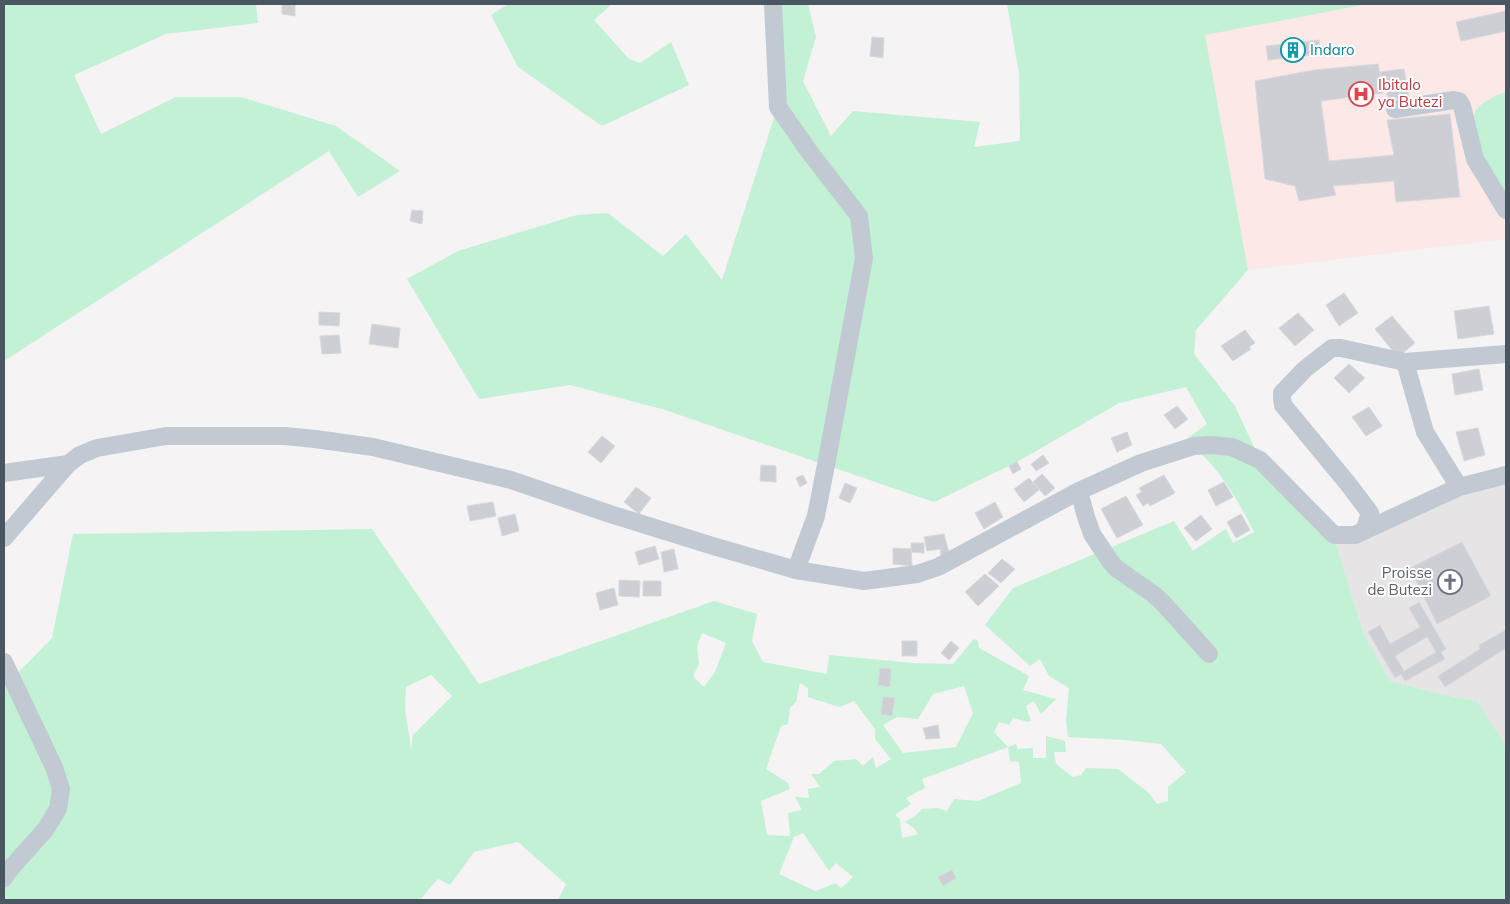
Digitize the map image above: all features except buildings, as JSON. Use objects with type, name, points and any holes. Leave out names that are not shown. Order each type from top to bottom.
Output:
[{"type":"street","points":[[774,4],[778,107],[859,216],[864,258],[816,516],[796,570]]},
{"type":"street","points":[[1395,109],[1454,100],[1459,101],[1462,106],[1475,159],[1506,210]]},
{"type":"street","points":[[1364,531],[1370,513],[1284,405],[1282,393],[1304,369],[1332,348],[1341,348],[1405,362],[1506,354]]},
{"type":"street","points":[[1405,362],[1425,432],[1459,487]]},
{"type":"street","points":[[4,538],[68,464],[80,455],[97,448],[166,436],[285,436],[373,447],[511,480],[610,514],[796,570],[864,581],[916,574],[944,564],[1080,491],[1141,463],[1194,446],[1221,445],[1232,447],[1260,460],[1333,534],[1355,534],[1364,531],[1459,487],[1506,475]]},
{"type":"street","points":[[4,473],[68,464]]},
{"type":"street","points":[[1080,491],[1092,534],[1110,561],[1116,568],[1158,598],[1209,654]]},
{"type":"street","points":[[4,662],[54,767],[61,789],[58,809],[45,830],[4,878]]},
{"type":"shaded area","name":"Ibitalo ya Butezi","points":[[1368,4],[1506,4],[1506,154],[1479,165],[1506,204],[1506,239],[1248,270],[1205,35]]},
{"type":"shaded area","points":[[1506,475],[1506,746],[1477,701],[1390,681],[1363,632],[1333,534]]},
{"type":"green space","points":[[4,4],[256,4],[258,23],[166,34],[74,75],[101,134],[176,97],[241,97],[336,126],[400,171],[358,197],[329,151],[4,361]]},
{"type":"green space","points":[[508,4],[612,4],[594,20],[629,59],[640,63],[671,42],[689,85],[602,126],[518,67],[491,15]]},
{"type":"green space","points":[[773,4],[808,4],[816,37],[803,81],[831,136],[853,111],[980,122],[974,147],[1020,141],[1019,74],[1007,4],[1368,4],[1205,35],[1248,270],[1196,330],[1194,354],[1235,406],[1260,460],[1333,534],[1363,632],[1390,681],[1477,701],[1506,746],[1506,900],[558,900],[566,884],[518,842],[474,852],[450,885],[438,879],[420,900],[4,900],[4,687],[52,638],[73,534],[372,529],[479,684],[714,601],[757,614],[752,641],[763,662],[827,674],[829,655],[913,663],[953,664],[974,639],[978,641],[979,648],[1029,676],[1023,690],[1056,699],[1041,714],[1034,701],[1026,706],[1031,721],[1013,718],[1009,725],[999,722],[994,732],[1008,747],[1016,744],[1018,749],[1033,748],[1033,758],[1046,758],[1046,736],[1065,741],[1066,752],[1054,752],[1056,764],[1073,777],[1081,775],[1086,768],[1118,769],[1149,793],[1157,804],[1168,801],[1168,787],[1186,772],[1161,744],[1068,737],[1066,721],[1069,688],[1049,676],[1040,659],[1030,666],[985,625],[1013,588],[1174,521],[1193,551],[1226,529],[1233,543],[1254,532],[1240,506],[1216,470],[1185,440],[1207,424],[1186,387],[1119,403],[1017,462],[934,502],[662,409],[570,385],[479,399],[407,279],[458,251],[577,215],[608,213],[663,256],[686,234],[722,280],[778,105]],"holes":[[[702,633],[726,643],[715,672],[704,687],[693,676],[699,664],[697,646]],[[431,675],[452,696],[413,735],[411,749],[405,708],[406,687]],[[800,683],[808,688],[808,697],[839,707],[854,701],[875,729],[875,739],[891,759],[876,768],[873,757],[863,766],[856,759],[834,761],[819,774],[811,774],[820,787],[808,789],[809,798],[795,797],[802,810],[788,813],[790,836],[767,835],[761,801],[790,789],[788,783],[766,769],[781,726],[788,724],[790,708],[796,702]],[[964,686],[973,713],[956,747],[903,753],[883,725],[897,717],[918,719],[933,694]],[[1008,747],[1010,761],[1019,762],[1021,783],[978,801],[954,799],[947,811],[937,808],[922,809],[905,822],[914,828],[918,834],[902,838],[900,819],[895,815],[911,804],[906,798],[925,788],[922,779]],[[803,833],[829,871],[836,863],[853,877],[841,888],[836,883],[815,891],[779,874],[794,837]]]},
{"type":"green space","points":[[1506,92],[1506,193],[1488,172],[1474,128],[1473,116],[1479,106],[1495,96]]},
{"type":"place","name":"Indaro","points":[[1293,50]]},
{"type":"place","name":"Ibitalo ya Butezi","points":[[1361,94]]},
{"type":"place","name":"Proisse de Butezi","points":[[1450,582]]}]
